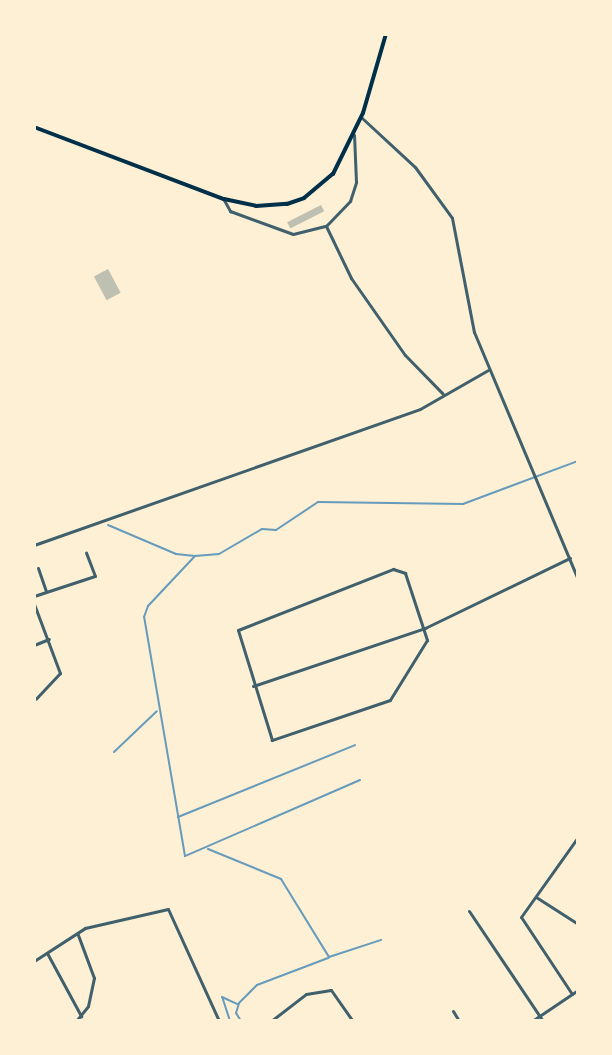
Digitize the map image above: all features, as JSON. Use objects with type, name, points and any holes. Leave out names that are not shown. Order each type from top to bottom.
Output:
[{"type":"main road","points":[[34,127],[224,199],[273,206],[304,198],[333,174],[354,135],[362,118],[386,34]]},
{"type":"street","points":[[362,118],[415,167],[452,218],[467,305],[488,370],[578,579]]},
{"type":"street","points":[[224,199],[230,211],[293,234],[326,226],[350,201],[359,154],[354,135]]},
{"type":"street","points":[[326,226],[360,291],[405,355],[443,394]]},
{"type":"street","points":[[34,545],[420,409],[488,370]]},
{"type":"street","points":[[34,596],[95,576],[86,553]]},
{"type":"street","points":[[253,686],[425,628],[570,558]]},
{"type":"street","points":[[38,568],[46,592]]},
{"type":"street","points":[[393,569],[405,573],[425,628],[425,648],[384,705],[282,740],[267,736],[237,638],[243,625],[393,569]]},
{"type":"street","points":[[34,604],[60,673],[36,699]]},
{"type":"street","points":[[34,645],[49,639]]},
{"type":"street","points":[[572,994],[521,917],[578,837]]},
{"type":"street","points":[[536,897],[578,924]]},
{"type":"street","points":[[34,961],[108,920],[168,909],[219,1021]]},
{"type":"street","points":[[469,911],[543,1021]]},
{"type":"street","points":[[76,1021],[81,1016],[94,978],[78,935]]},
{"type":"street","points":[[47,953],[81,1016]]},
{"type":"street","points":[[271,1021],[306,994],[331,990],[353,1021]]},
{"type":"street","points":[[532,1021],[578,990]]},
{"type":"street","points":[[453,1011],[459,1021]]},
{"type":"building","points":[[321,205],[324,211],[290,228],[287,222]]},
{"type":"building","points":[[108,269],[121,293],[107,300],[94,277]]},
{"type":"waterway","points":[[360,780],[185,856],[144,617],[148,606],[195,556],[219,554],[262,529],[276,530],[318,502],[463,504],[578,461]]},
{"type":"waterway","points":[[108,525],[176,554],[195,556]]},
{"type":"waterway","points":[[114,752],[157,711]]},
{"type":"waterway","points":[[178,817],[355,745]]},
{"type":"waterway","points":[[208,849],[281,879],[329,957],[381,940]]},
{"type":"waterway","points":[[241,1021],[236,1013],[239,1003],[257,985],[328,958]]},
{"type":"waterway","points":[[230,1021],[222,997],[237,1004]]}]
